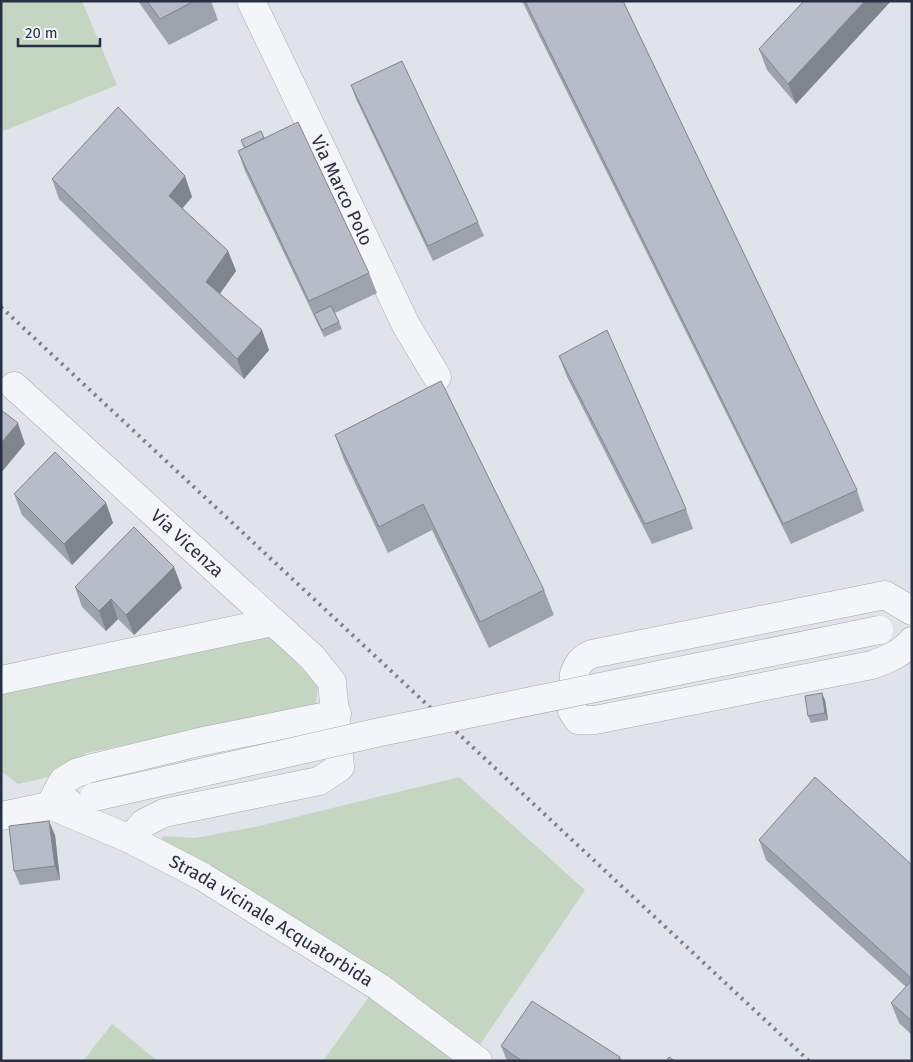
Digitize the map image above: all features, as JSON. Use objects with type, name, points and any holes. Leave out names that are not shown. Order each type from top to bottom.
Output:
[{"type":"street","name":"Via Marco Polo","points":[[250,1],[406,325],[437,376]]},
{"type":"street","name":"Via Vicenza","points":[[14,386],[312,657],[332,682],[337,714],[340,767],[319,781],[164,813],[144,823],[130,839]]},
{"type":"street","points":[[912,610],[885,595],[592,654],[584,658],[576,668],[572,711],[578,720],[595,720],[862,667],[890,659],[906,648],[912,641]]},
{"type":"street","points":[[1,680],[272,622]]},
{"type":"street","points":[[1,816],[371,734],[912,624]]},
{"type":"street","points":[[50,806],[63,781],[76,773],[198,742],[337,714]]},
{"type":"street","name":"Strada vicinale Acquatorbida","points":[[50,806],[130,839],[203,876],[379,988],[478,1061]]},
{"type":"green space","points":[[1,1],[82,1],[117,85],[1,132]]},
{"type":"green space","points":[[265,631],[318,685],[316,704],[87,753],[48,777],[18,784],[1,771],[1,693]]},
{"type":"green space","points":[[459,777],[585,890],[475,1052],[161,843],[163,836],[195,838],[255,827]]},
{"type":"green space","points":[[371,994],[462,1061],[323,1061]]},
{"type":"green space","points":[[112,1024],[158,1061],[83,1061]]},
{"type":"building","points":[[147,1],[194,1],[160,19]]},
{"type":"building","points":[[525,1],[623,1],[857,490],[783,524]]},
{"type":"building","points":[[804,1],[865,1],[788,84],[759,49]]},
{"type":"building","points":[[402,61],[478,222],[428,246],[351,85]]},
{"type":"building","points":[[118,107],[185,176],[169,196],[228,251],[206,282],[262,330],[237,359],[52,179]]},
{"type":"building","points":[[298,122],[369,273],[309,301],[238,151]]},
{"type":"building","points":[[261,131],[264,138],[245,148],[241,140]]},
{"type":"building","points":[[331,306],[339,322],[322,330],[314,314]]},
{"type":"building","points":[[607,330],[686,509],[645,524],[559,356]]},
{"type":"building","points":[[441,381],[544,590],[480,622],[423,504],[379,527],[335,435]]},
{"type":"building","points":[[1,410],[18,423],[1,443]]},
{"type":"building","points":[[55,452],[106,503],[64,544],[14,494]]},
{"type":"building","points":[[134,527],[174,567],[126,615],[111,599],[99,611],[75,587]]},
{"type":"building","points":[[822,693],[825,713],[808,716],[805,696]]},
{"type":"building","points":[[815,777],[912,865],[912,979],[759,840]]},
{"type":"building","points":[[49,821],[55,866],[14,871],[9,826]]},
{"type":"building","points":[[912,980],[912,1021],[891,1003]]},
{"type":"building","points":[[532,1001],[620,1057],[618,1061],[522,1061],[501,1046]]},
{"type":"building","points":[[669,1057],[675,1061],[666,1061]]},
{"type":"railway","points":[[1,307],[809,1061]]}]
